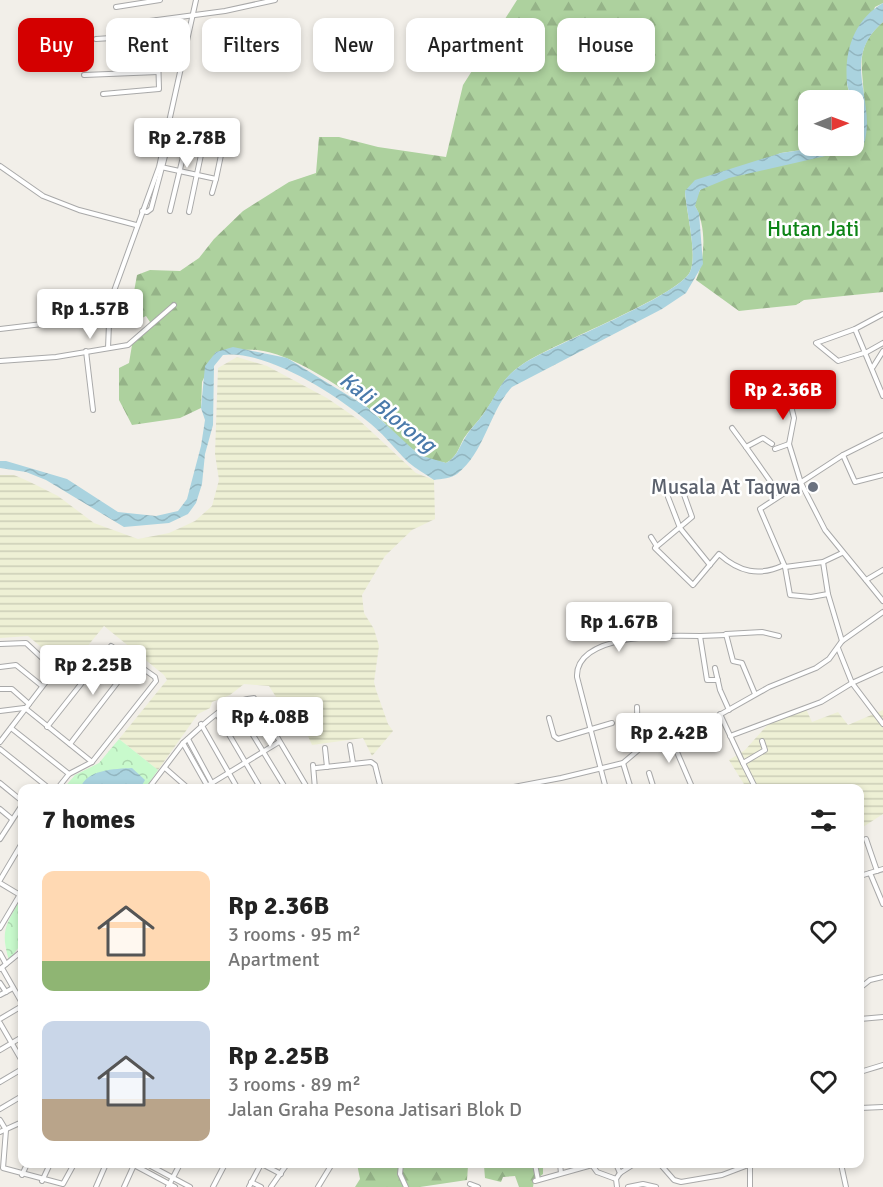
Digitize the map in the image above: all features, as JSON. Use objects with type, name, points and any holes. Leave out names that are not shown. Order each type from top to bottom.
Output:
[{"type":"street","points":[[116,7],[160,0]]},
{"type":"street","points":[[108,348],[114,291],[136,225],[159,167],[195,15],[196,0]]},
{"type":"street","points":[[172,18],[275,0]]},
{"type":"street","points":[[96,39],[106,38]]},
{"type":"street","points":[[84,75],[158,72],[159,89],[103,94]]},
{"type":"street","points":[[189,212],[206,131]]},
{"type":"street","points":[[170,211],[188,136]]},
{"type":"street","points":[[212,193],[225,136]]},
{"type":"street","points":[[142,211],[147,212],[151,209],[169,141]]},
{"type":"street","points":[[0,166],[43,196],[80,210],[136,225]]},
{"type":"street","points":[[161,167],[216,179]]},
{"type":"street","points":[[0,361],[128,345],[174,305]]},
{"type":"street","points":[[883,314],[855,329],[816,343],[838,362],[867,352],[883,343]]},
{"type":"street","points":[[0,329],[110,316]]},
{"type":"street","points":[[855,329],[867,352],[883,396]]},
{"type":"street","points":[[86,351],[93,410]]},
{"type":"street","points":[[873,367],[883,351]]},
{"type":"street","points":[[768,404],[785,396],[789,398],[794,418],[789,444],[801,483],[825,530],[883,601]]},
{"type":"street","points":[[732,428],[780,495]]},
{"type":"street","points":[[828,594],[791,596],[784,566],[760,509],[843,455],[883,435]]},
{"type":"street","points":[[747,447],[763,438],[772,444]]},
{"type":"street","points":[[775,449],[789,444]]},
{"type":"street","points":[[843,455],[855,482],[883,475]]},
{"type":"street","points":[[656,545],[680,528],[692,515],[682,489]]},
{"type":"street","points":[[668,497],[680,528],[710,565]]},
{"type":"street","points":[[651,537],[656,545],[655,549],[693,585],[719,554],[738,568],[761,572],[784,566],[823,562],[842,553]]},
{"type":"street","points":[[823,562],[828,594],[842,641]]},
{"type":"street","points":[[866,580],[883,570]]},
{"type":"street","points":[[529,784],[600,770],[623,763],[654,736],[696,725],[729,710],[755,694],[816,668],[826,662],[842,641],[883,612]]},
{"type":"street","points":[[604,784],[577,677],[578,665],[583,657],[605,646],[635,637],[726,636],[728,633],[762,632],[779,636]]},
{"type":"street","points":[[700,636],[707,680],[718,680]]},
{"type":"street","points":[[726,636],[733,661],[742,663],[755,694]]},
{"type":"street","points":[[0,644],[26,643],[55,670]]},
{"type":"street","points":[[47,727],[111,646],[154,676],[156,681],[92,762],[69,774],[61,784]]},
{"type":"street","points":[[838,648],[852,683],[883,724]]},
{"type":"street","points":[[70,744],[134,661]]},
{"type":"street","points":[[0,667],[16,665],[42,687]]},
{"type":"street","points":[[0,742],[55,670],[67,666],[76,669],[86,678]]},
{"type":"street","points":[[715,668],[729,710]]},
{"type":"street","points":[[730,736],[815,705],[852,683],[883,669]]},
{"type":"street","points":[[0,689],[12,689],[30,704]]},
{"type":"street","points":[[152,784],[183,743],[201,724],[244,699],[254,698],[305,784]]},
{"type":"street","points":[[234,704],[283,784]]},
{"type":"street","points":[[637,707],[638,748]]},
{"type":"street","points":[[0,711],[25,708],[92,762]]},
{"type":"street","points":[[217,714],[258,784]]},
{"type":"street","points":[[720,714],[754,784]]},
{"type":"street","points":[[549,718],[555,739],[612,723]]},
{"type":"street","points":[[201,724],[235,784]]},
{"type":"street","points":[[10,728],[69,774]]},
{"type":"street","points":[[668,731],[691,784]]},
{"type":"street","points":[[188,739],[208,784]]},
{"type":"street","points":[[743,763],[765,750],[762,741]]},
{"type":"street","points":[[212,784],[279,742]]},
{"type":"street","points":[[183,743],[208,784]]},
{"type":"street","points":[[350,745],[353,763]]},
{"type":"street","points":[[325,748],[327,767]]},
{"type":"street","points":[[0,749],[44,784]]},
{"type":"street","points":[[315,784],[314,766],[374,763],[380,784]]},
{"type":"street","points":[[623,763],[629,784]]},
{"type":"street","points":[[165,768],[183,784]]},
{"type":"street","points":[[649,773],[652,784]]},
{"type":"street","points":[[0,783],[18,799]]},
{"type":"street","points":[[0,809],[12,819]]},
{"type":"street","points":[[1,836],[18,809]]},
{"type":"street","points":[[866,839],[877,871]]},
{"type":"street","points":[[18,850],[0,882],[18,891]]},
{"type":"street","points":[[864,875],[883,869]]},
{"type":"street","points":[[870,873],[883,904]]},
{"type":"street","points":[[0,927],[18,898]]},
{"type":"street","points":[[0,953],[6,964]]},
{"type":"street","points":[[18,957],[1,968],[18,997]]},
{"type":"street","points":[[864,985],[870,980],[883,977]]},
{"type":"street","points":[[0,983],[6,992]]},
{"type":"street","points":[[0,995],[13,988]]},
{"type":"street","points":[[18,1008],[0,1021],[18,1053]]},
{"type":"street","points":[[864,1019],[883,1017]]},
{"type":"street","points":[[0,1050],[18,1039]]},
{"type":"street","points":[[864,1071],[883,1065]]},
{"type":"street","points":[[0,1083],[18,1072]]},
{"type":"street","points":[[0,1109],[18,1098]]},
{"type":"street","points":[[864,1108],[883,1107]]},
{"type":"street","points":[[0,1120],[6,1130],[3,1167],[22,1175],[62,1185],[72,1168]]},
{"type":"street","points":[[0,1132],[18,1124]]},
{"type":"street","points":[[22,1175],[25,1168]]},
{"type":"street","points":[[42,1181],[48,1168]]},
{"type":"street","points":[[96,1187],[104,1168]]},
{"type":"street","points":[[124,1187],[132,1168]]},
{"type":"street","points":[[140,1168],[169,1186],[175,1187]]},
{"type":"street","points":[[155,1168],[190,1187]]},
{"type":"street","points":[[169,1186],[178,1168]]},
{"type":"street","points":[[213,1187],[223,1168]]},
{"type":"street","points":[[260,1168],[250,1184],[261,1187]]},
{"type":"street","points":[[270,1168],[281,1174]]},
{"type":"street","points":[[271,1187],[285,1168]]},
{"type":"street","points":[[318,1187],[330,1168]]},
{"type":"street","points":[[400,1168],[400,1174],[406,1187]]},
{"type":"street","points":[[535,1168],[536,1181],[580,1168]]},
{"type":"street","points":[[560,1168],[561,1173]]},
{"type":"street","points":[[594,1168],[597,1172],[616,1179]]},
{"type":"street","points":[[618,1168],[620,1173]]},
{"type":"street","points":[[617,1187],[616,1179],[628,1168]]},
{"type":"street","points":[[664,1168],[674,1180],[681,1182],[722,1175],[740,1168]]},
{"type":"street","points":[[750,1187],[751,1168]]},
{"type":"street","points":[[842,1168],[846,1187]]},
{"type":"street","points":[[470,1184],[478,1187]]},
{"type":"street","points":[[628,1187],[644,1184],[656,1187]]},
{"type":"green space","points":[[517,0],[883,0],[883,3],[875,7],[847,84],[848,90],[798,90],[798,151],[781,153],[685,191],[693,255],[690,272],[663,294],[640,307],[539,355],[515,370],[464,438],[450,461],[446,463],[421,455],[366,406],[329,380],[284,357],[257,350],[216,352],[202,382],[201,408],[180,418],[132,425],[119,400],[119,368],[129,363],[132,345],[152,325],[146,316],[128,325],[137,275],[150,270],[180,271],[199,258],[214,239],[243,211],[289,182],[316,173],[319,137],[339,137],[378,147],[446,157],[463,85],[471,72],[545,72],[545,18],[506,18]]},
{"type":"green space","name":"Hutan Jati","points":[[883,22],[883,292],[804,300],[796,305],[739,311],[696,280],[703,253],[703,233],[695,206],[698,193],[712,182],[751,171],[825,156],[864,156],[862,60],[863,50],[873,32]]},
{"type":"green space","points":[[237,357],[267,366],[327,398],[359,420],[416,473],[434,480],[435,519],[412,530],[385,556],[362,595],[364,613],[374,629],[379,646],[374,682],[388,724],[393,731],[372,756],[363,738],[312,745],[299,716],[290,719],[269,686],[244,684],[230,695],[212,702],[210,708],[198,714],[158,770],[119,739],[167,680],[164,675],[104,626],[77,659],[46,651],[28,636],[0,638],[0,475],[14,475],[30,482],[58,496],[94,523],[138,539],[169,533],[195,521],[212,506],[219,480],[215,454],[218,368]]},
{"type":"green space","points":[[806,709],[812,722],[838,712],[848,725],[883,710],[883,814],[864,826],[864,784],[744,784],[729,760],[745,750],[771,721]]},
{"type":"green space","points":[[706,724],[711,726],[713,731],[711,736],[706,738],[701,736],[699,731],[701,726]]},
{"type":"green space","points":[[119,739],[158,770],[148,784],[67,784],[75,775],[99,763]]},
{"type":"green space","points":[[18,904],[18,948],[9,960],[5,934]]},
{"type":"green space","points":[[358,1168],[468,1168],[467,1180],[420,1187],[355,1187],[360,1179]]},
{"type":"green space","points":[[484,1168],[543,1168],[543,1174],[534,1181],[533,1187],[519,1187],[515,1176],[503,1177],[501,1182],[485,1178]]},
{"type":"water","points":[[883,3],[883,22],[870,36],[863,51],[861,65],[863,90],[848,90],[846,71],[849,48],[858,27],[873,10]]},
{"type":"water","points":[[864,96],[866,111],[867,127],[864,144]]},
{"type":"water","points":[[798,151],[798,156],[825,156],[729,178],[700,190],[695,206],[699,213],[703,264],[686,293],[662,309],[512,387],[504,397],[474,455],[455,475],[434,480],[408,462],[372,425],[318,386],[278,366],[240,355],[223,355],[214,366],[213,425],[205,454],[202,484],[196,503],[188,514],[169,523],[124,527],[46,480],[26,472],[0,468],[0,461],[6,461],[67,479],[118,512],[156,516],[178,511],[187,499],[201,446],[205,420],[201,408],[205,366],[216,352],[233,347],[287,358],[367,407],[419,455],[446,463],[455,455],[500,386],[515,370],[539,355],[640,307],[663,294],[690,272],[693,255],[685,191],[695,180],[781,153]]},
{"type":"water","points":[[132,768],[145,780],[143,784],[82,784],[88,777],[110,770]]},
{"type":"place","name":"Musala At Taqwa","points":[[813,487]]},
{"type":"water label","name":"Kali Blorong","points":[[388,412]]}]
